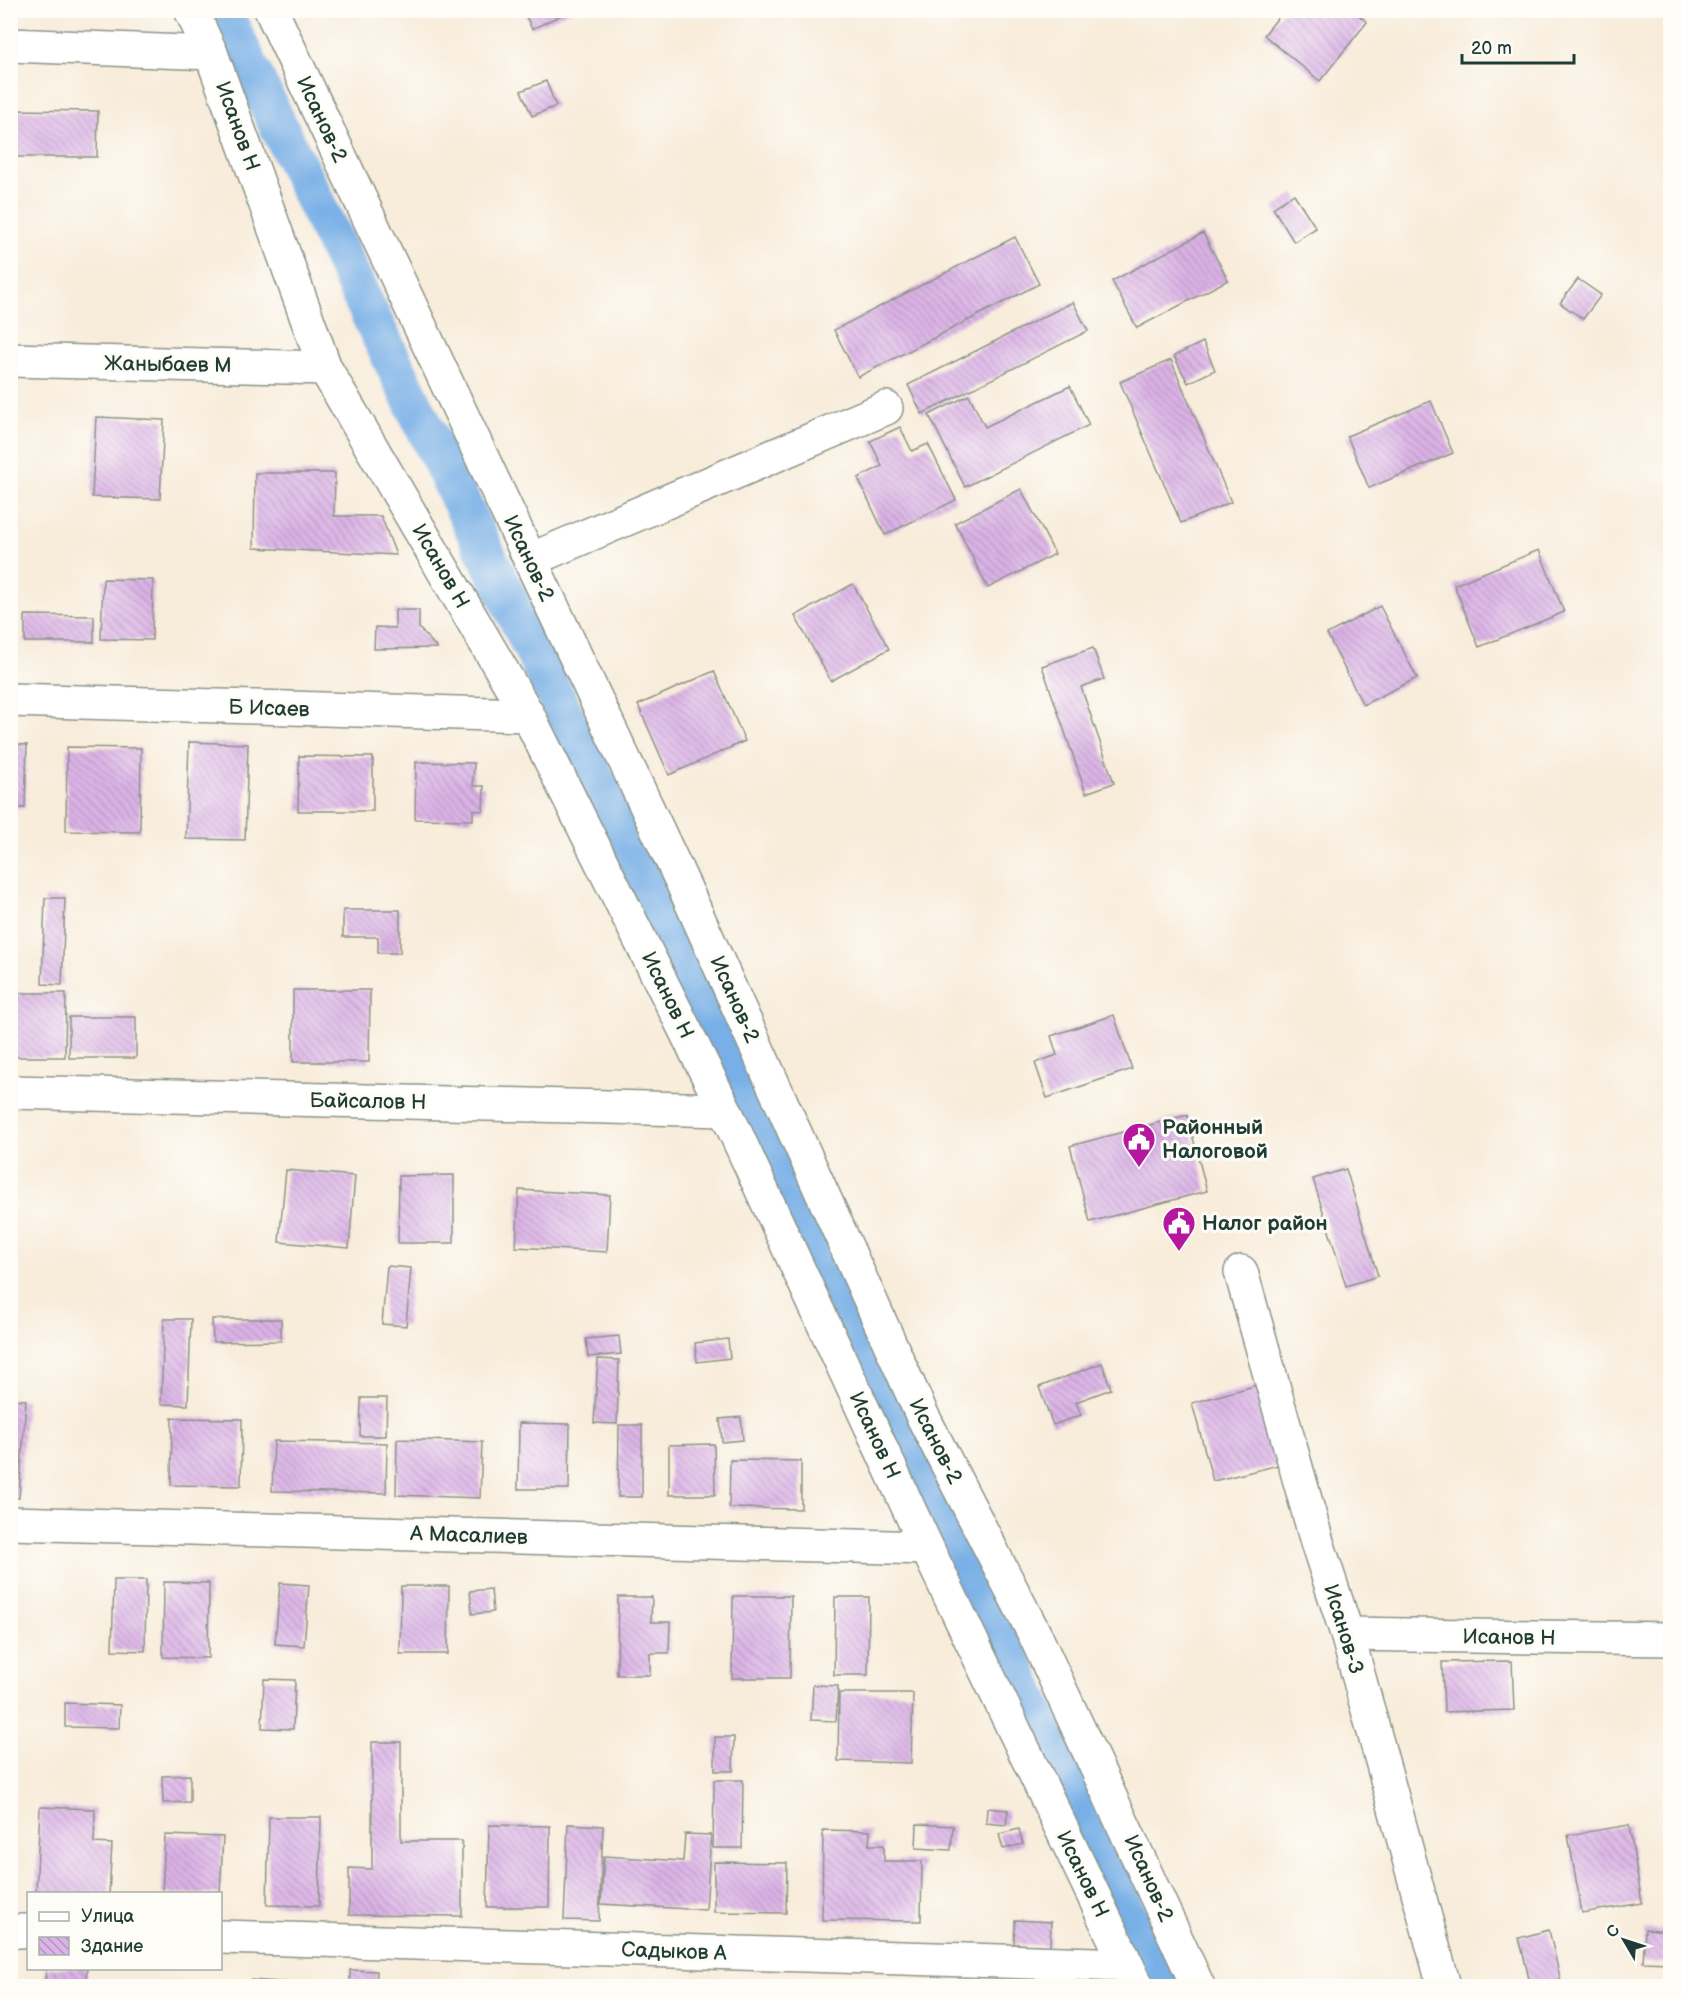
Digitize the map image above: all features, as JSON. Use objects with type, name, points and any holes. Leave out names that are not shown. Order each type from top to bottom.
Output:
[{"type":"street","name":"Исанов Н","points":[[191,10],[211,53],[325,368],[528,715],[725,1110],[927,1548],[1132,1976]]},
{"type":"street","name":"Исанов-2","points":[[272,10],[683,884],[922,1415],[1035,1635],[1198,1986]]},
{"type":"street","points":[[10,45],[211,53]]},
{"type":"street","name":"Жаныбаев М","points":[[10,360],[325,368]]},
{"type":"street","points":[[530,560],[886,408]]},
{"type":"street","name":"Б Исаев","points":[[10,700],[528,715]]},
{"type":"street","name":"Байсалов Н","points":[[10,1092],[725,1110]]},
{"type":"street","name":"Исанов-3","points":[[1241,1272],[1317,1542],[1347,1634],[1444,1986]]},
{"type":"street","name":"А Масалиев","points":[[10,1523],[927,1548]]},
{"type":"street","name":"Исанов Н","points":[[1347,1634],[1671,1639]]},
{"type":"street","points":[[10,1931],[27,1931]]},
{"type":"street","name":"Садыков А","points":[[222,1937],[1132,1976]]},
{"type":"building","points":[[523,10],[572,10],[532,29]]},
{"type":"building","points":[[1284,10],[1352,10],[1367,22],[1320,81],[1264,35]]},
{"type":"building","points":[[546,81],[556,106],[532,116],[521,91]]},
{"type":"building","points":[[10,110],[98,111],[97,157],[14,157],[14,177],[10,177]]},
{"type":"building","points":[[1294,194],[1316,228],[1294,242],[1273,208]]},
{"type":"building","points":[[10,222],[15,222],[12,299],[10,299]]},
{"type":"building","points":[[1203,233],[1228,280],[1137,328],[1112,281]]},
{"type":"building","points":[[1015,237],[1039,284],[858,377],[834,330]]},
{"type":"building","points":[[1578,279],[1601,295],[1583,319],[1560,303]]},
{"type":"building","points":[[1073,302],[1088,331],[922,414],[908,385]]},
{"type":"building","points":[[1203,342],[1215,370],[1188,383],[1174,356]]},
{"type":"building","points":[[1171,360],[1231,502],[1181,523],[1120,382]]},
{"type":"building","points":[[1070,386],[1089,425],[965,487],[929,415],[969,395],[985,427]]},
{"type":"building","points":[[1431,401],[1453,453],[1369,488],[1347,436]]},
{"type":"building","points":[[96,417],[164,420],[160,499],[92,497]]},
{"type":"building","points":[[900,427],[912,451],[928,444],[956,500],[885,535],[858,478],[882,466],[870,441]]},
{"type":"building","points":[[255,473],[335,473],[334,516],[381,516],[396,555],[254,548]]},
{"type":"building","points":[[1021,489],[1055,554],[988,588],[955,523]]},
{"type":"building","points":[[1539,550],[1564,612],[1479,647],[1454,585]]},
{"type":"building","points":[[103,579],[153,580],[152,640],[101,639]]},
{"type":"building","points":[[853,584],[889,649],[831,681],[795,616]]},
{"type":"building","points":[[1380,606],[1417,678],[1363,705],[1327,634]]},
{"type":"building","points":[[395,610],[419,610],[419,628],[437,648],[374,649],[375,627],[395,628]]},
{"type":"building","points":[[25,615],[94,616],[94,642],[25,642]]},
{"type":"building","points":[[1093,648],[1104,679],[1081,687],[1114,783],[1086,793],[1042,666]]},
{"type":"building","points":[[714,671],[745,741],[669,775],[638,705]]},
{"type":"building","points":[[189,742],[248,744],[245,840],[186,839]]},
{"type":"building","points":[[10,744],[27,745],[25,808],[10,808]]},
{"type":"building","points":[[67,747],[141,748],[140,832],[66,831]]},
{"type":"building","points":[[299,756],[373,757],[373,811],[298,811]]},
{"type":"building","points":[[416,762],[474,763],[473,786],[484,786],[483,811],[473,810],[473,820],[415,819]]},
{"type":"building","points":[[45,898],[65,898],[62,985],[42,984]]},
{"type":"building","points":[[343,910],[400,910],[400,953],[378,953],[378,937],[343,937]]},
{"type":"building","points":[[293,990],[370,990],[369,1062],[293,1062]]},
{"type":"building","points":[[10,993],[66,993],[65,1057],[10,1057]]},
{"type":"building","points":[[1114,1015],[1132,1069],[1047,1098],[1035,1063],[1057,1055],[1051,1036]]},
{"type":"building","points":[[69,1017],[136,1017],[136,1058],[69,1058]]},
{"type":"building","name":"Районный Налоговой","points":[[1187,1115],[1207,1191],[1090,1222],[1070,1146]]},
{"type":"building","points":[[1346,1169],[1378,1276],[1346,1286],[1313,1179]]},
{"type":"building","points":[[286,1170],[355,1176],[349,1248],[279,1242]]},
{"type":"building","points":[[454,1175],[454,1243],[398,1243],[399,1176]]},
{"type":"building","points":[[519,1190],[610,1195],[607,1252],[516,1247]]},
{"type":"building","points":[[387,1266],[411,1268],[406,1326],[382,1324]]},
{"type":"building","points":[[164,1319],[191,1319],[188,1405],[161,1404]]},
{"type":"building","points":[[212,1319],[281,1319],[281,1341],[213,1342]]},
{"type":"building","points":[[619,1336],[621,1354],[588,1357],[586,1339]]},
{"type":"building","points":[[728,1339],[730,1358],[697,1362],[695,1343]]},
{"type":"building","points":[[598,1359],[619,1360],[617,1424],[594,1423]]},
{"type":"building","points":[[1102,1363],[1111,1389],[1076,1402],[1081,1415],[1053,1425],[1039,1387]]},
{"type":"building","points":[[1265,1383],[1287,1463],[1213,1481],[1192,1403]]},
{"type":"building","points":[[361,1398],[387,1398],[386,1436],[360,1436]]},
{"type":"building","points":[[10,1399],[26,1400],[19,1498],[10,1497]]},
{"type":"building","points":[[741,1417],[743,1440],[722,1442],[720,1419]]},
{"type":"building","points":[[172,1418],[242,1419],[241,1486],[171,1485]]},
{"type":"building","points":[[519,1423],[570,1424],[569,1489],[518,1489]]},
{"type":"building","points":[[619,1425],[642,1425],[642,1497],[618,1497]]},
{"type":"building","points":[[397,1439],[482,1442],[480,1498],[396,1495]]},
{"type":"building","points":[[274,1441],[387,1443],[386,1493],[272,1491]]},
{"type":"building","points":[[714,1444],[715,1495],[669,1495],[669,1445]]},
{"type":"building","points":[[730,1460],[801,1461],[801,1509],[729,1508]]},
{"type":"building","points":[[114,1580],[146,1580],[145,1651],[112,1650]]},
{"type":"building","points":[[164,1582],[209,1583],[208,1658],[163,1657]]},
{"type":"building","points":[[280,1583],[309,1585],[304,1646],[275,1644]]},
{"type":"building","points":[[401,1586],[449,1586],[448,1654],[400,1654]]},
{"type":"building","points":[[491,1589],[493,1612],[472,1614],[470,1591]]},
{"type":"building","points":[[733,1596],[791,1596],[790,1678],[732,1678]]},
{"type":"building","points":[[618,1597],[652,1597],[651,1622],[670,1622],[669,1653],[650,1653],[650,1675],[617,1675]]},
{"type":"building","points":[[835,1597],[869,1597],[868,1675],[834,1675]]},
{"type":"building","points":[[1512,1661],[1514,1710],[1444,1712],[1442,1662]]},
{"type":"building","points":[[264,1679],[295,1680],[293,1729],[262,1728]]},
{"type":"building","points":[[813,1685],[838,1686],[836,1721],[811,1720]]},
{"type":"building","points":[[839,1693],[913,1693],[911,1763],[838,1761]]},
{"type":"building","points":[[65,1703],[120,1705],[119,1728],[65,1727]]},
{"type":"building","points":[[715,1737],[734,1737],[733,1771],[715,1771]]},
{"type":"building","points":[[372,1742],[401,1742],[401,1841],[462,1841],[462,1916],[349,1915],[349,1868],[372,1869]]},
{"type":"building","points":[[190,1775],[190,1802],[163,1803],[162,1776]]},
{"type":"building","points":[[714,1780],[743,1780],[742,1848],[713,1848]]},
{"type":"building","points":[[40,1807],[95,1809],[94,1843],[112,1844],[109,1892],[36,1892]]},
{"type":"building","points":[[987,1808],[1008,1810],[1006,1825],[986,1823]]},
{"type":"building","points":[[269,1817],[321,1817],[319,1906],[267,1905]]},
{"type":"building","points":[[568,1824],[603,1826],[599,1921],[564,1920]]},
{"type":"building","points":[[917,1824],[953,1826],[951,1850],[916,1848]]},
{"type":"building","points":[[489,1825],[550,1826],[549,1907],[487,1907]]},
{"type":"building","points":[[1629,1825],[1642,1903],[1582,1913],[1568,1835]]},
{"type":"building","points":[[1019,1829],[1023,1844],[1003,1849],[999,1834]]},
{"type":"building","points":[[823,1830],[870,1831],[869,1845],[884,1845],[884,1861],[922,1861],[921,1921],[822,1920]]},
{"type":"building","points":[[685,1834],[711,1835],[706,1910],[601,1904],[604,1856],[683,1861]]},
{"type":"building","points":[[165,1835],[223,1837],[220,1892],[162,1892]]},
{"type":"building","points":[[714,1862],[787,1863],[786,1913],[714,1912]]},
{"type":"building","points":[[1015,1920],[1051,1922],[1050,1946],[1014,1944]]},
{"type":"building","points":[[1645,1929],[1670,1931],[1670,1963],[1643,1962]]},
{"type":"building","points":[[1549,1930],[1562,1986],[1531,1986],[1519,1938]]},
{"type":"building","points":[[46,1970],[87,1970],[86,1986],[45,1986]]},
{"type":"building","points":[[350,1970],[377,1971],[376,1986],[350,1986]]},
{"type":"building","points":[[250,1980],[311,1984],[311,1986],[250,1986]]},
{"type":"building","points":[[168,1982],[229,1983],[229,1986],[168,1986]]},
{"type":"waterway","points":[[222,10],[602,792],[904,1425],[1161,1986]]},
{"type":"place","name":"Районный Налоговой","points":[[1139,1168]]},
{"type":"place","name":"Налог район","points":[[1179,1252]]}]
